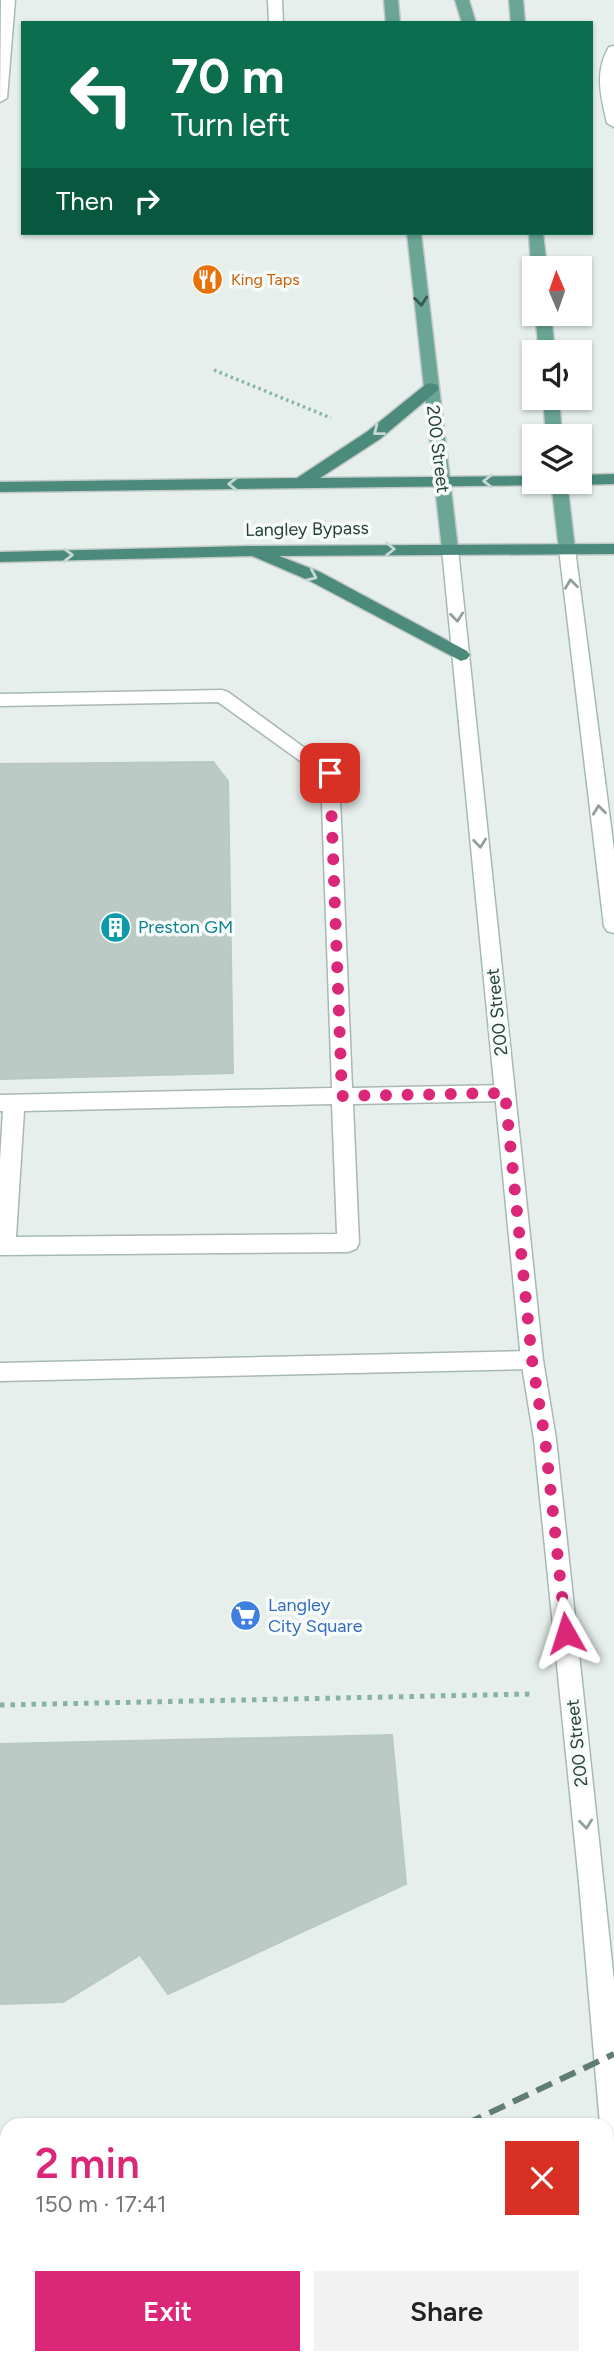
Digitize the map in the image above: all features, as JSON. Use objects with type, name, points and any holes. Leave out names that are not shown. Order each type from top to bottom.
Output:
[{"type":"highway","points":[[302,483],[374,435],[431,388]]},
{"type":"highway","points":[[592,480],[614,479]]},
{"type":"highway","points":[[0,487],[522,481]]},
{"type":"highway","name":"Langley Bypass","points":[[0,557],[249,551],[614,549]]},
{"type":"highway","points":[[249,551],[314,576],[461,655]]},
{"type":"main road","points":[[0,98],[8,0]]},
{"type":"main road","points":[[275,0],[276,21]]},
{"type":"main road","points":[[391,0],[393,21]]},
{"type":"main road","points":[[461,0],[468,21]]},
{"type":"main road","points":[[516,0],[518,21]]},
{"type":"main road","points":[[614,50],[608,59],[605,76],[614,123]]},
{"type":"main road","name":"200 Street","points":[[414,235],[443,481],[532,1360],[545,1439],[592,1882],[613,2118]]},
{"type":"main road","points":[[536,235],[538,256]]},
{"type":"main road","points":[[561,494],[614,926]]},
{"type":"main road","points":[[0,700],[222,696],[330,773],[342,1096],[348,1244],[3,1246],[7,1103],[342,1096],[505,1093]]},
{"type":"main road","points":[[0,1372],[532,1360]]},
{"type":"path","points":[[214,370],[341,422]]},
{"type":"path","points":[[0,1705],[540,1694]]},
{"type":"building","name":"Preston GM","points":[[213,762],[228,781],[233,1073],[0,1079],[0,764]]},
{"type":"building","points":[[392,1735],[406,1884],[168,1994],[140,1955],[63,2002],[0,2004],[0,1744]]},
{"type":"railway","points":[[479,2118],[614,2054]]},
{"type":"place","name":"King Taps","points":[[208,279]]},
{"type":"place","name":"Preston GM","points":[[115,927]]},
{"type":"place","name":"Langley City Square","points":[[245,1615]]},
{"type":"route","points":[[330,773],[342,1096],[505,1093],[532,1360],[545,1439],[566,1633]]}]
